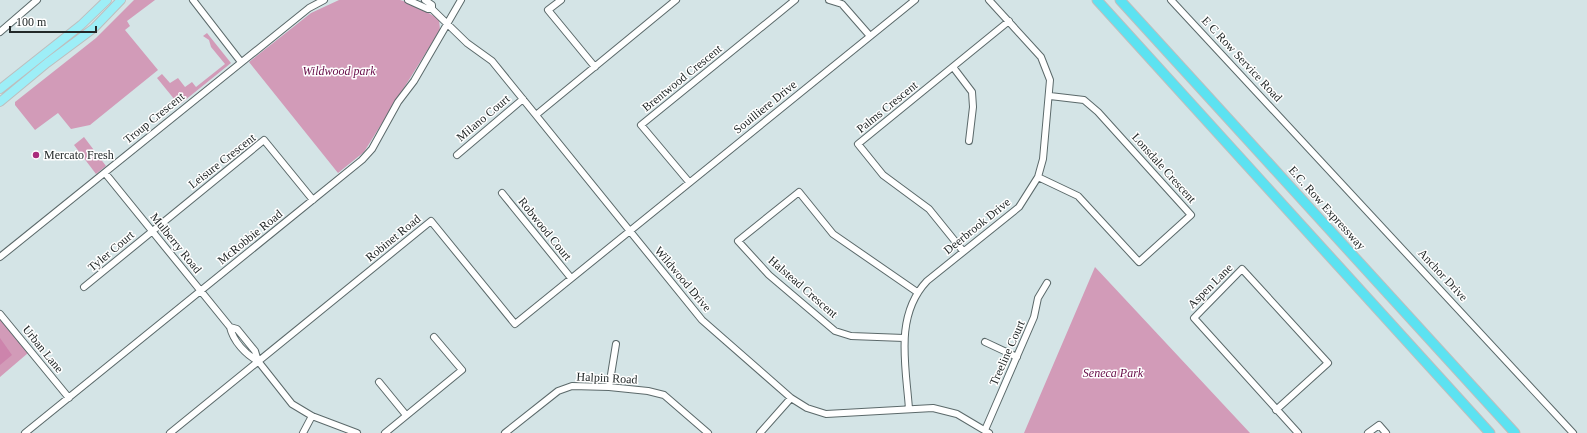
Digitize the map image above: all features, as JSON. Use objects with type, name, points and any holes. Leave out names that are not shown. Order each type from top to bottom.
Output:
[{"type":"highway","points":[[1096,0],[1490,433]]},
{"type":"highway","name":"E.C. Row Expressway","points":[[1120,0],[1515,433]]},
{"type":"main road","points":[[0,89],[81,25],[107,0]]},
{"type":"main road","points":[[0,102],[46,63],[94,28],[121,0]]},
{"type":"street","points":[[0,32],[37,0]]},
{"type":"street","points":[[186,0],[198,8]]},
{"type":"street","points":[[193,0],[241,62]]},
{"type":"street","name":"Troup Crescent","points":[[0,257],[316,1],[324,0]]},
{"type":"street","points":[[408,0],[428,9],[432,9],[432,5],[425,0]]},
{"type":"street","name":"McRobbie Road","points":[[25,433],[362,160],[372,149],[398,102],[414,81],[461,0]]},
{"type":"street","points":[[561,0],[548,10],[595,67]]},
{"type":"street","points":[[536,115],[676,0]]},
{"type":"street","name":"Brentwood Crescent","points":[[689,182],[641,125],[795,0]]},
{"type":"street","points":[[829,0],[842,4],[870,36]]},
{"type":"street","name":"Souilliere Drive","points":[[629,231],[915,0]]},
{"type":"street","name":"Deerbrook Drive","points":[[910,409],[904,338],[908,312],[917,292],[963,251],[1019,207],[1038,177],[1043,159],[1050,96],[1050,80],[1041,57],[989,0]]},
{"type":"street","name":"E C Row Service Road","points":[[1171,0],[1296,133]]},
{"type":"street","name":"Wildwood Drive","points":[[432,9],[467,43],[492,61],[702,320],[791,398],[807,408],[826,414],[933,408],[957,414],[987,432]]},
{"type":"street","name":"Palms Crescent","points":[[963,251],[929,209],[884,175],[858,144],[1009,21]]},
{"type":"street","points":[[953,67],[972,92],[973,106],[969,140]]},
{"type":"street","name":"Lonsdale Crescent","points":[[1038,177],[1078,196],[1139,262],[1192,215],[1098,112],[1084,100],[1050,96]]},
{"type":"street","name":"Milano Court","points":[[456,155],[523,99]]},
{"type":"street","name":"Anchor Drive","points":[[1296,133],[1573,433]]},
{"type":"street","name":"Leisure Crescent","points":[[152,231],[264,140],[313,200]]},
{"type":"street","name":"Mulberry Road","points":[[105,172],[230,327],[232,336],[250,357],[258,361],[292,404],[312,416],[357,433]]},
{"type":"street","name":"Halstead Crescent","points":[[904,338],[851,336],[835,331],[769,275],[738,241],[799,192],[833,234],[917,292]]},
{"type":"street","name":"Robwood Court","points":[[502,193],[571,278]]},
{"type":"street","name":"Robinet Road","points":[[170,433],[431,221],[515,324],[629,231]]},
{"type":"street","name":"Tyler Court","points":[[84,287],[152,231]]},
{"type":"street","name":"Aspen Lane","points":[[1276,410],[1328,363],[1242,269],[1194,318],[1276,410],[1298,433]]},
{"type":"street","name":"Treeline Court","points":[[987,432],[1034,317],[1038,298],[1047,284]]},
{"type":"street","name":"Urban Lane","points":[[0,314],[68,398]]},
{"type":"street","points":[[385,433],[462,370],[434,337]]},
{"type":"street","points":[[985,342],[1017,357]]},
{"type":"street","points":[[610,387],[616,344]]},
{"type":"street","points":[[379,382],[406,415]]},
{"type":"street","name":"Halpin Road","points":[[505,433],[558,391],[572,386],[610,387],[648,391],[664,395],[708,433]]},
{"type":"street","points":[[760,433],[791,398]]},
{"type":"street","points":[[303,433],[312,416]]},
{"type":"street","points":[[1368,433],[1379,425],[1386,433]]},
{"type":"green space","points":[[134,0],[155,0],[127,21],[130,26],[125,30],[158,70],[90,125],[71,129],[58,113],[35,130],[15,105],[15,102],[96,38]]},
{"type":"green space","name":"Wildwood park","points":[[339,0],[400,0],[413,4],[439,19],[440,30],[364,152],[338,173],[249,62],[311,13]]},
{"type":"green space","points":[[207,33],[231,63],[179,105],[157,78],[162,74],[170,83],[178,78],[185,87],[192,82],[196,87],[225,64],[211,47],[209,40],[203,36]]},
{"type":"green space","points":[[84,137],[106,166],[96,174],[74,145]]},
{"type":"green space","name":"Seneca Park","points":[[1095,267],[1250,433],[1024,433]]},
{"type":"green space","points":[[0,318],[28,353],[0,377]]},
{"type":"shaded area","points":[[0,338],[12,355],[0,365]]},
{"type":"place","name":"Mercato Fresh","points":[[36,155]]}]
